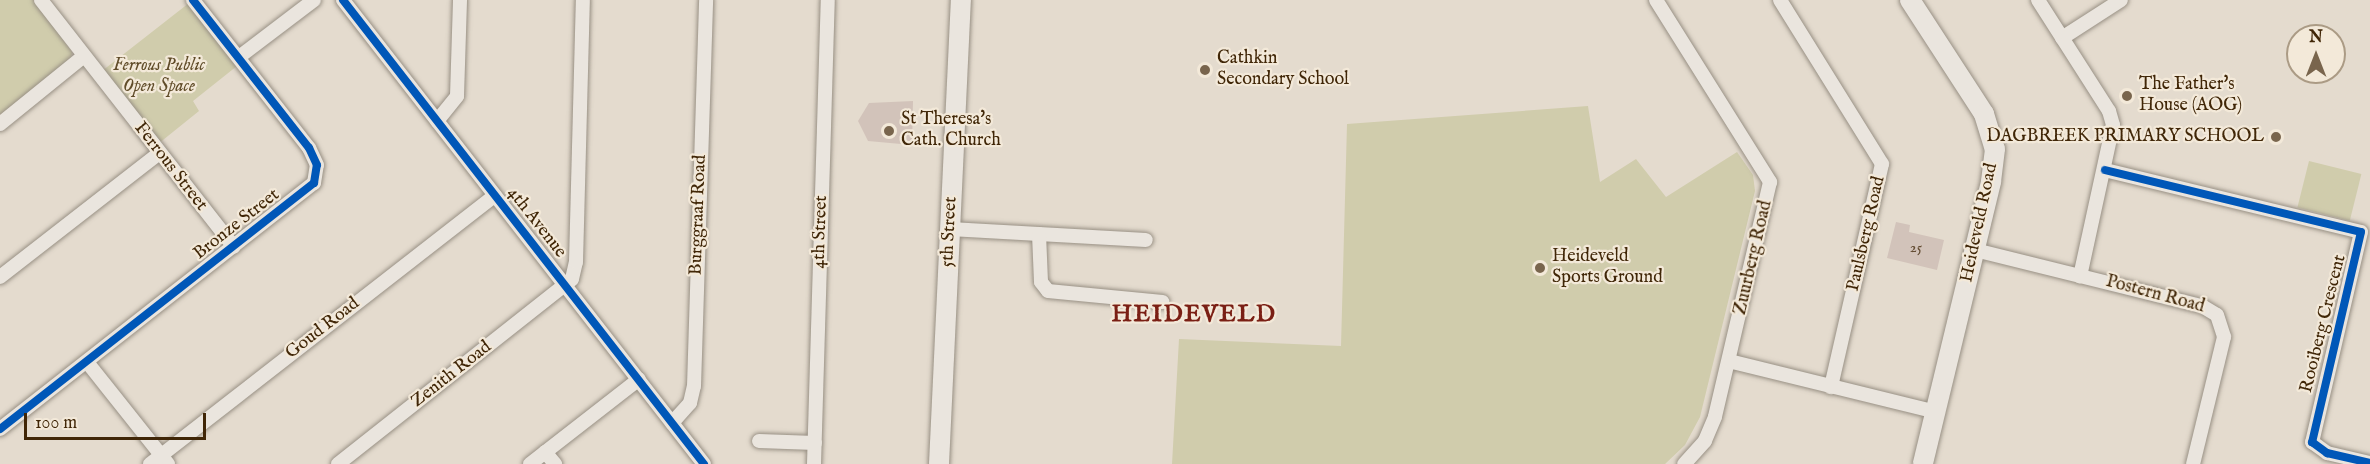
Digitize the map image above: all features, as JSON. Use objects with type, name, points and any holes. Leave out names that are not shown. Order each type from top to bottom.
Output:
[{"type":"street","name":"Ferrous Street","points":[[41,0],[234,247]]},
{"type":"street","name":"Bronze Street","points":[[0,429],[306,191],[318,175],[309,148],[193,0]]},
{"type":"street","points":[[238,57],[314,0]]},
{"type":"street","name":"4th Avenue","points":[[343,0],[704,464]]},
{"type":"street","points":[[437,121],[457,96],[460,0]]},
{"type":"street","points":[[566,285],[576,262],[583,0]]},
{"type":"street","name":"Burggraaf Road","points":[[672,423],[690,402],[695,373],[706,0]]},
{"type":"street","name":"4th Street","points":[[814,464],[828,0]]},
{"type":"street","name":"5th Street","points":[[939,464],[961,0]]},
{"type":"street","name":"Paulsberg Road","points":[[1780,0],[1882,164],[1831,387]]},
{"type":"street","name":"Heideveld Road","points":[[1910,0],[1984,114],[1993,137],[1994,166],[1923,464]]},
{"type":"street","points":[[2038,0],[2112,119],[2105,170],[2080,276]]},
{"type":"street","points":[[2062,38],[2121,0]]},
{"type":"street","name":"Zuurberg Road","points":[[1660,2],[1763,164],[1770,182],[1715,417],[1694,453],[1684,464]]},
{"type":"street","points":[[0,124],[84,56]]},
{"type":"street","points":[[0,277],[159,153]]},
{"type":"street","name":"Rooiberg Crescent","points":[[2105,170],[2366,234],[2312,442],[2327,453],[2370,463]]},
{"type":"street","name":"Goud Road","points":[[160,461],[495,195]]},
{"type":"street","points":[[950,229],[1146,240]]},
{"type":"street","points":[[1039,234],[1041,282],[1048,291],[1161,302]]},
{"type":"street","name":"Postern Road","points":[[1975,250],[2208,307],[2221,320],[2224,337],[2193,464]]},
{"type":"street","name":"Zenith Road","points":[[338,464],[566,285]]},
{"type":"street","points":[[1729,361],[1936,412]]},
{"type":"street","points":[[87,362],[160,461]]},
{"type":"street","points":[[530,464],[639,379]]},
{"type":"street","points":[[759,441],[815,443]]},
{"type":"street","points":[[545,452],[555,464]]},
{"type":"street","points":[[1694,453],[1704,464]]},
{"type":"green space","points":[[0,0],[34,0],[72,52],[71,60],[0,118]]},
{"type":"green space","name":"Ferrous Public Open Space","points":[[189,3],[237,66],[193,101],[199,111],[158,144],[102,71]]},
{"type":"green space","name":"Heideveld Sports Ground","points":[[1588,106],[1600,182],[1636,159],[1666,197],[1737,152],[1753,175],[1755,191],[1700,417],[1685,445],[1665,464],[1172,464],[1179,339],[1341,346],[1347,124]]},
{"type":"green space","points":[[2309,161],[2361,174],[2350,221],[2297,208]]},
{"type":"building","name":"St Theresa's Cath. Church","points":[[913,101],[912,145],[868,141],[858,121],[869,103]]},
{"type":"building","points":[[1896,222],[1910,225],[1909,232],[1944,240],[1937,270],[1887,258]]},
{"type":"cycle path","points":[[0,429],[314,183],[317,165],[309,148],[193,0]]},
{"type":"cycle path","points":[[343,0],[704,464]]},
{"type":"cycle path","points":[[2105,170],[2361,232],[2312,442],[2327,453],[2370,463]]},
{"type":"place","name":"Cathkin Secondary School","points":[[1205,70]]},
{"type":"place","name":"The Father's House (AOG)","points":[[2127,96]]},
{"type":"place","name":"St Theresa's Cath. Church","points":[[889,131]]},
{"type":"place","name":"DAGBREEK PRIMARY SCHOOL","points":[[2276,137]]},
{"type":"place","name":"Heideveld Sports Ground","points":[[1540,268]]},
{"type":"district","name":"HEIDEVELD","points":[[1194,315]]}]
